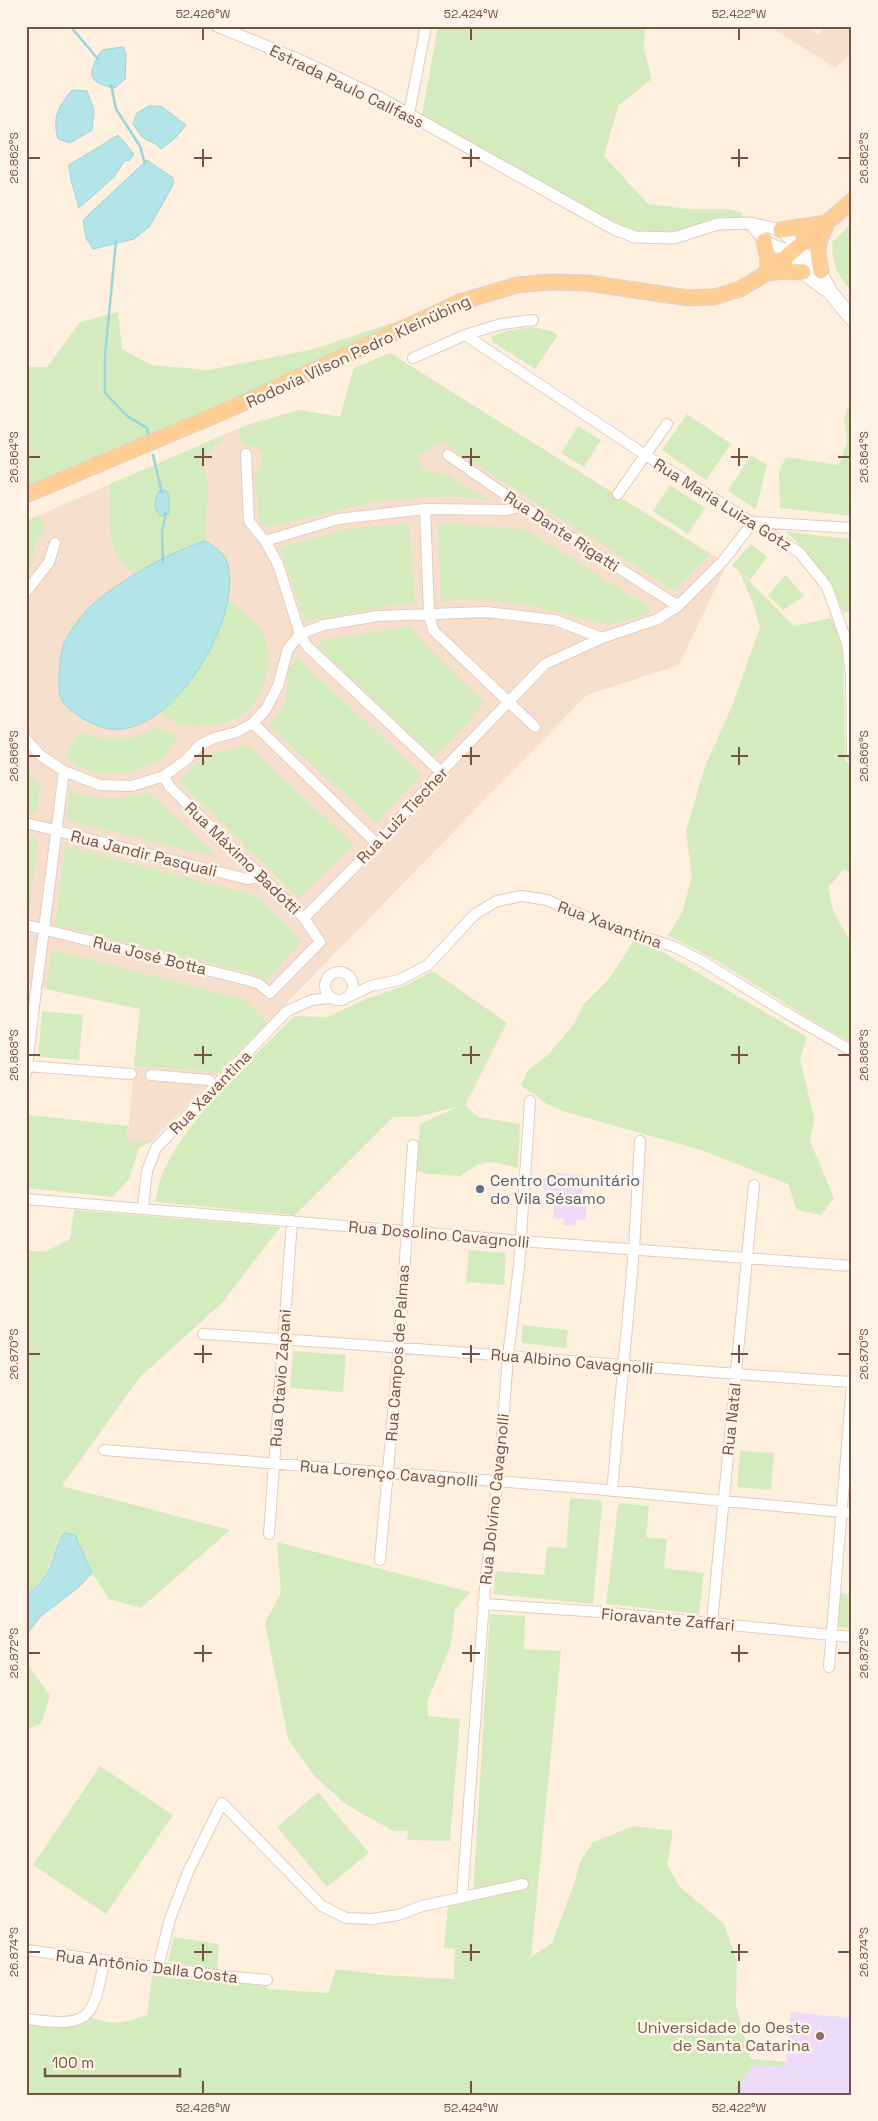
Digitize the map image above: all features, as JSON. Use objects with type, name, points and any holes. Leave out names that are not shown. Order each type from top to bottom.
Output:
[{"type":"main road","name":"Rodovia Vilson Pedro Kleinübing","points":[[26,495],[237,406],[460,302],[517,284],[551,282],[588,284],[688,298],[714,297],[740,289],[767,274],[852,201]]},
{"type":"main road","points":[[781,230],[828,223]]},
{"type":"main road","points":[[821,272],[818,240],[828,223]]},
{"type":"main road","points":[[764,241],[768,259],[767,274],[783,271],[803,272]]},
{"type":"main road","points":[[795,250],[814,260],[831,293],[852,319]]},
{"type":"main road","points":[[795,250],[803,272],[831,293]]},
{"type":"street","name":"Estrada Paulo Callfass","points":[[217,26],[297,59],[380,98],[614,230],[635,237],[674,238],[718,224],[750,223],[781,230]]},
{"type":"street","points":[[409,114],[426,26]]},
{"type":"street","points":[[750,223],[764,241],[774,247],[795,250],[791,240],[781,230]]},
{"type":"street","points":[[413,358],[501,324],[533,320]]},
{"type":"street","name":"Rua Maria Luiza Gotz","points":[[466,336],[647,456],[800,553],[827,588],[847,643],[851,674],[852,755]]},
{"type":"street","points":[[618,494],[647,456],[667,424]]},
{"type":"street","points":[[246,454],[249,521],[265,541],[278,564],[300,634],[308,646],[441,772]]},
{"type":"street","name":"Rua Dante Rigatti","points":[[448,455],[522,506],[678,606]]},
{"type":"street","points":[[265,541],[338,519],[425,509],[508,510],[522,506]]},
{"type":"street","points":[[425,509],[429,613],[433,630],[535,727]]},
{"type":"street","points":[[753,522],[852,528]]},
{"type":"street","name":"Rua Luiz Tiecher","points":[[304,918],[377,844],[441,772],[545,664],[602,638],[658,619],[678,606],[721,563],[753,522]]},
{"type":"street","points":[[26,592],[49,562],[55,543]]},
{"type":"street","points":[[26,739],[41,756],[64,771],[100,785],[132,786],[164,776],[186,760],[200,745],[214,738],[237,732],[253,723],[266,709],[278,686],[288,649],[300,634],[324,625],[378,616],[486,612],[555,620],[602,638]]},
{"type":"street","points":[[253,723],[377,844]]},
{"type":"street","points":[[64,771],[27,1068],[131,1074]]},
{"type":"street","name":"Rua Máximo Badotti","points":[[164,776],[169,786],[304,918],[320,942],[270,993]]},
{"type":"street","name":"Rua Jandir Pasquali","points":[[26,823],[247,879],[261,877]]},
{"type":"street","name":"Rua Xavantina","points":[[350,996],[370,986],[399,980],[428,965],[475,914],[497,901],[522,896],[547,900],[605,925],[675,947],[702,961],[852,1051]]},
{"type":"street","name":"Rua José Botta","points":[[26,925],[247,980],[259,984],[270,993]]},
{"type":"street","points":[[312,1000],[329,976],[338,972],[343,972],[351,978],[370,986]]},
{"type":"street","points":[[312,1000],[330,998],[338,1001],[350,996],[354,987],[351,978]]},
{"type":"street","points":[[325,983],[325,992],[330,998]]},
{"type":"street","name":"Rua Xavantina","points":[[143,1208],[147,1171],[156,1148],[287,1011],[312,1000]]},
{"type":"street","points":[[151,1075],[209,1080]]},
{"type":"street","name":"Rua Dolvino Cavagnolli","points":[[462,1897],[483,1604],[521,1241],[530,1101]]},
{"type":"street","points":[[612,1491],[634,1250],[640,1141]]},
{"type":"street","name":"Rua Campos de Palmas","points":[[380,1560],[399,1346],[413,1145]]},
{"type":"street","name":"Rua Natal","points":[[712,1622],[722,1500],[754,1185]]},
{"type":"street","name":"Rua Dosolino Cavagnolli","points":[[26,1199],[521,1241],[852,1266]]},
{"type":"street","name":"Rua Otavio Zapani","points":[[269,1534],[292,1221]]},
{"type":"street","name":"Rua Albino Cavagnolli","points":[[203,1334],[399,1346],[852,1383]]},
{"type":"street","points":[[829,1667],[840,1512],[852,1383]]},
{"type":"street","name":"Rua Lorenço Cavagnolli","points":[[104,1450],[722,1500],[852,1513]]},
{"type":"street","name":"Fioravante Zaffari","points":[[483,1604],[712,1622],[852,1637]]},
{"type":"street","points":[[158,1967],[170,1919],[188,1872],[222,1803],[322,1906],[346,1918],[372,1919],[398,1915],[422,1906],[523,1884]]},
{"type":"street","name":"Rua Antônio Dalla Costa","points":[[26,1950],[267,1980]]},
{"type":"street","points":[[26,2019],[61,2024],[77,2020],[86,2014],[94,2004],[104,1961]]},
{"type":"shaded area","points":[[769,26],[808,26],[818,35],[826,26],[852,26],[852,52],[835,68]]},
{"type":"shaded area","points":[[390,353],[727,564],[679,665],[587,695],[152,1141],[127,1141],[140,1009],[26,985],[26,521],[249,424],[299,410],[340,417],[354,368]]},
{"type":"shaded area","points":[[549,1172],[589,1176],[588,1186],[583,1185],[582,1194],[588,1195],[585,1221],[576,1220],[575,1226],[563,1225],[564,1219],[553,1218],[556,1191],[543,1189],[544,1178],[548,1178]]},
{"type":"shaded area","name":"Universidade do Oeste de Santa Catarina","points":[[791,2012],[852,2018],[852,2095],[711,2095],[715,2055],[786,2062]]},
{"type":"green space","points":[[438,26],[645,26],[644,49],[652,79],[618,106],[604,156],[648,204],[689,209],[729,209],[742,213],[742,217],[719,217],[673,235],[634,231],[603,217],[422,115]]},
{"type":"green space","points":[[852,223],[852,291],[842,280],[836,268],[832,242]]},
{"type":"green space","points":[[118,312],[122,349],[151,365],[209,370],[314,349],[407,318],[231,401],[26,488],[26,367],[47,367],[80,322]]},
{"type":"green space","points":[[532,327],[551,331],[558,335],[535,369],[493,342],[491,337],[506,331]]},
{"type":"green space","points":[[390,353],[710,554],[675,591],[455,451],[445,441],[419,455],[422,469],[446,474],[489,500],[451,496],[376,501],[270,527],[259,524],[255,475],[261,467],[262,454],[256,447],[243,445],[238,429],[299,410],[340,417],[354,368]]},
{"type":"green space","points":[[848,406],[852,408],[852,516],[780,508],[779,471],[786,457],[839,465],[847,442],[844,419]]},
{"type":"green space","points":[[687,414],[731,444],[706,480],[662,450]]},
{"type":"green space","points":[[578,426],[601,440],[584,467],[561,453]]},
{"type":"green space","points":[[226,434],[203,460],[208,488],[205,541],[186,547],[134,575],[117,555],[110,534],[110,484]]},
{"type":"green space","points":[[751,455],[767,465],[756,509],[728,491]]},
{"type":"green space","points":[[670,485],[705,508],[688,534],[653,511]]},
{"type":"green space","points":[[40,515],[45,529],[33,553],[33,563],[26,572],[26,521]]},
{"type":"green space","points":[[409,523],[415,602],[305,621],[280,548],[346,529]]},
{"type":"green space","points":[[438,523],[525,529],[649,607],[649,614],[608,625],[533,606],[478,599],[441,601]]},
{"type":"green space","points":[[786,532],[852,539],[852,610],[844,613],[820,569]]},
{"type":"green space","points":[[751,544],[767,557],[750,580],[732,565]]},
{"type":"green space","points":[[739,571],[794,626],[831,618],[843,646],[845,761],[852,766],[852,872],[843,870],[828,888],[834,913],[850,941],[852,941],[852,1043],[715,960],[668,936],[683,910],[692,877],[686,831],[705,766],[732,706],[760,627],[752,601]]},
{"type":"green space","points":[[786,575],[804,596],[783,610],[768,595]]},
{"type":"green space","points":[[228,600],[259,627],[265,638],[268,659],[267,671],[260,693],[247,711],[234,720],[207,726],[190,726],[174,722],[160,712],[184,689],[203,662],[218,632]]},
{"type":"green space","points":[[410,626],[413,632],[485,703],[435,757],[317,647],[323,640]]},
{"type":"green space","points":[[298,657],[421,775],[376,823],[268,725],[285,702],[289,668]]},
{"type":"green space","points":[[158,727],[178,737],[160,760],[130,773],[104,774],[77,767],[65,757],[78,733],[107,739],[132,738]]},
{"type":"green space","points":[[246,744],[354,844],[299,898],[178,781],[208,754],[237,748]]},
{"type":"green space","points":[[26,770],[40,782],[37,814],[26,811]]},
{"type":"green space","points":[[70,792],[90,796],[119,798],[148,792],[214,853],[215,857],[67,820]]},
{"type":"green space","points":[[26,836],[38,839],[29,916],[26,915]]},
{"type":"green space","points":[[65,846],[250,894],[262,900],[298,937],[300,943],[266,981],[258,975],[55,925]]},
{"type":"green space","points":[[634,940],[656,948],[807,1037],[800,1059],[814,1118],[810,1141],[834,1198],[821,1215],[797,1210],[788,1184],[701,1150],[562,1111],[547,1104],[521,1085],[529,1069],[548,1055],[573,1025],[585,1003],[609,979]]},
{"type":"green space","points":[[51,950],[245,1000],[267,1023],[219,1072],[134,1066],[140,1009],[46,989]]},
{"type":"green space","points":[[433,971],[507,1023],[465,1105],[478,1117],[520,1124],[518,1168],[488,1162],[476,1166],[461,1176],[428,1174],[416,1170],[420,1124],[460,1106],[416,1117],[393,1117],[295,1215],[155,1202],[163,1172],[189,1129],[222,1089],[294,1016],[327,1017],[366,999],[404,986]]},
{"type":"green space","points":[[42,1011],[83,1015],[79,1060],[38,1057]]},
{"type":"green space","points":[[29,1115],[128,1126],[127,1141],[152,1141],[139,1148],[129,1179],[112,1197],[26,1188],[26,1146]]},
{"type":"green space","points":[[74,1210],[280,1227],[223,1302],[139,1378],[62,1486],[230,1530],[141,1608],[109,1599],[92,1573],[58,1540],[47,1571],[33,1590],[26,1596],[26,1250],[45,1252],[70,1239]]},
{"type":"green space","points":[[469,1250],[506,1253],[504,1285],[466,1282]]},
{"type":"green space","points":[[523,1325],[568,1330],[566,1348],[524,1343],[521,1341]]},
{"type":"green space","points":[[293,1351],[346,1355],[343,1392],[290,1388]]},
{"type":"green space","points":[[740,1451],[774,1453],[771,1490],[737,1487]]},
{"type":"green space","points":[[570,1498],[599,1500],[602,1503],[593,1604],[493,1594],[496,1571],[544,1575],[547,1547],[566,1548]]},
{"type":"green space","points":[[621,1503],[649,1506],[646,1537],[667,1539],[664,1568],[704,1573],[699,1614],[606,1604],[618,1506]]},
{"type":"green space","points":[[277,1542],[470,1592],[455,1610],[451,1645],[427,1702],[428,1716],[460,1719],[450,1841],[407,1840],[409,1831],[393,1831],[347,1805],[314,1776],[288,1739],[265,1623],[281,1592]]},
{"type":"green space","points":[[839,1593],[852,1594],[852,1628],[836,1627]]},
{"type":"green space","points":[[490,1614],[525,1616],[524,1649],[561,1651],[531,1957],[552,1943],[574,1884],[580,1862],[593,1842],[634,1826],[673,1831],[667,1864],[680,1887],[724,1924],[737,1961],[736,2007],[751,2059],[786,2062],[786,2067],[753,2065],[743,2080],[739,2095],[26,2095],[26,2025],[57,2025],[87,2016],[117,2023],[147,2015],[152,1975],[218,1982],[267,1983],[267,1989],[328,1993],[336,1969],[382,1975],[454,1979],[455,1949],[444,1948],[448,1905],[473,1897]]},
{"type":"green space","points":[[26,1662],[50,1696],[41,1724],[26,1730]]},
{"type":"green space","points":[[100,1766],[173,1815],[106,1914],[33,1865]]},
{"type":"green space","points":[[318,1792],[369,1853],[327,1887],[277,1827]]},
{"type":"green space","points":[[174,1937],[219,1944],[217,1970],[168,1961]]},
{"type":"water","points":[[123,47],[126,55],[125,79],[115,88],[105,86],[94,80],[92,70],[102,50]]},
{"type":"water","points":[[72,90],[87,91],[94,111],[92,130],[70,143],[58,139],[56,118],[60,107]]},
{"type":"water","points":[[149,106],[161,106],[186,125],[176,137],[161,149],[156,144],[142,137],[133,124],[137,113]]},
{"type":"water","points":[[118,135],[134,154],[129,161],[125,160],[114,177],[79,208],[69,165]]},
{"type":"water","points":[[147,160],[173,178],[173,185],[150,226],[134,239],[93,249],[86,238],[83,220]]},
{"type":"water","points":[[166,490],[169,496],[169,514],[160,516],[155,507],[155,501],[159,491]]},
{"type":"water","points":[[205,541],[225,557],[228,565],[229,588],[224,616],[212,645],[196,673],[176,698],[154,717],[130,728],[105,728],[93,724],[73,711],[60,696],[59,670],[64,643],[78,621],[99,599],[127,579],[176,552]]},
{"type":"water","points":[[65,1533],[75,1535],[92,1573],[79,1587],[41,1616],[26,1635],[26,1596],[47,1574],[58,1544]]},
{"type":"waterway","points":[[70,26],[98,59]]},
{"type":"waterway","points":[[111,85],[116,109],[140,146],[145,164]]},
{"type":"waterway","points":[[116,241],[105,356],[105,393],[127,416],[147,428],[149,438]]},
{"type":"waterway","points":[[153,455],[162,493]]},
{"type":"waterway","points":[[163,563],[162,531],[166,513]]},
{"type":"place","name":"Centro Comunitário do Vila Sésamo","points":[[480,1189]]},
{"type":"place","name":"Universidade do Oeste de Santa Catarina","points":[[820,2036]]}]
